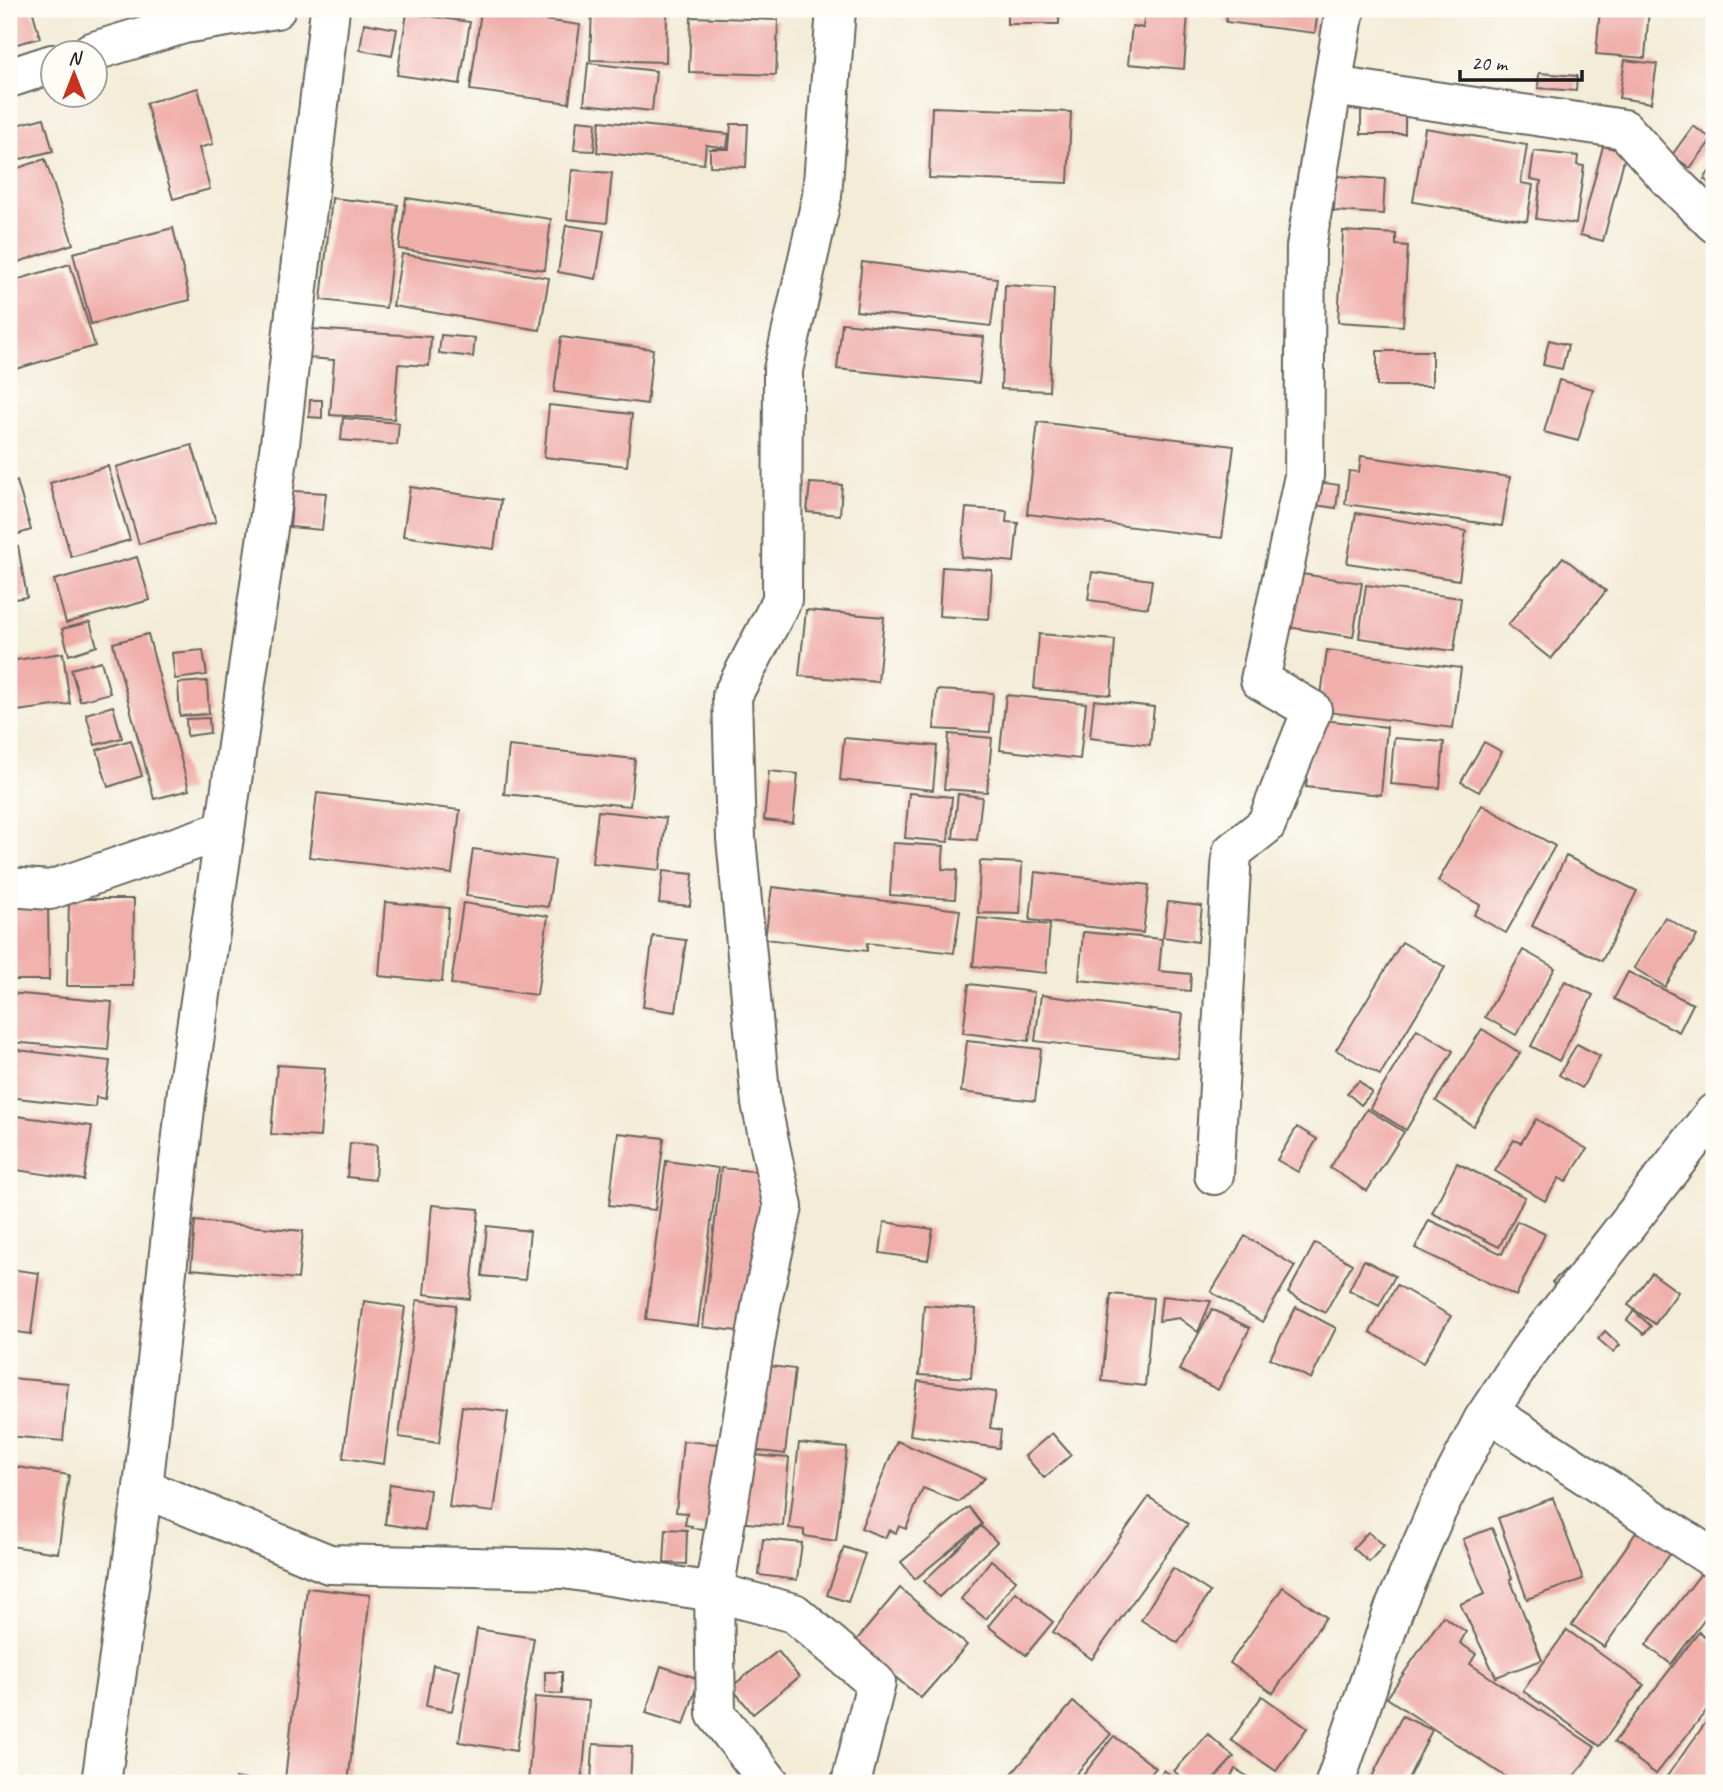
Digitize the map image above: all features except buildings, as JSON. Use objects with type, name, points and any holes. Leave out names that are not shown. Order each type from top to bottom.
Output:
[{"type":"street","points":[[108,45],[182,16],[276,9]]},
{"type":"street","points":[[101,1783],[144,1488],[187,1090],[280,444],[330,9]]},
{"type":"street","points":[[770,1783],[716,1714],[715,1592],[762,1301],[783,1207],[761,1103],[736,838],[732,696],[782,600],[783,370],[822,196],[836,9]]},
{"type":"street","points":[[1214,1175],[1233,852],[1266,825],[1312,710],[1260,680],[1304,477],[1306,247],[1345,9]]},
{"type":"street","points":[[9,78],[38,69]]},
{"type":"street","points":[[1333,86],[1624,129],[1668,178],[1714,223]]},
{"type":"street","points":[[9,887],[50,890],[225,830]]},
{"type":"street","points":[[1335,1783],[1394,1609],[1436,1512],[1489,1412],[1528,1352],[1714,1113]]},
{"type":"street","points":[[1489,1412],[1714,1559]]},
{"type":"street","points":[[144,1488],[329,1564],[564,1569],[715,1592],[794,1613],[876,1683],[851,1783]]}]
